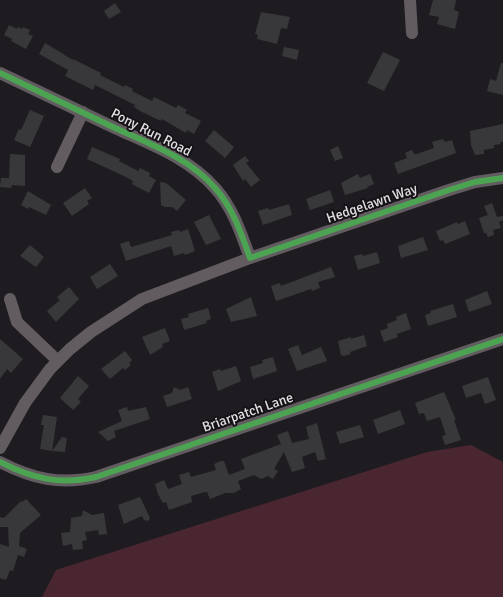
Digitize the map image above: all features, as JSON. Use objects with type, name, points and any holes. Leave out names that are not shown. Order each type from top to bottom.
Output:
[{"type":"street","points":[[410,0],[412,33]]},
{"type":"street","name":"Pony Run Road","points":[[0,73],[182,161],[207,179],[230,208],[250,258]]},
{"type":"street","points":[[57,166],[83,112]]},
{"type":"street","name":"Hedgelawn Way","points":[[0,448],[25,403],[58,362],[91,332],[142,299],[250,258],[449,190],[474,182],[503,178]]},
{"type":"street","points":[[10,299],[17,322],[58,362]]},
{"type":"street","name":"Briarpatch Lane","points":[[0,462],[26,474],[56,481],[71,481],[96,477],[503,339]]},
{"type":"shaded area","points":[[471,445],[503,462],[503,597],[42,597],[56,570],[427,452]]},
{"type":"building","points":[[433,0],[456,0],[454,10],[459,12],[455,29],[437,24],[439,17],[429,15]]},
{"type":"building","points":[[115,3],[121,12],[109,19],[104,11]]},
{"type":"building","points":[[261,12],[290,17],[287,29],[281,28],[277,44],[257,39],[258,35],[255,34]]},
{"type":"building","points":[[9,25],[17,29],[18,27],[22,29],[23,27],[30,30],[28,34],[33,36],[26,49],[11,41],[12,39],[4,35]]},
{"type":"building","points":[[45,43],[73,60],[101,73],[100,75],[124,87],[125,85],[133,89],[132,91],[152,101],[154,97],[176,108],[178,105],[187,110],[185,113],[201,121],[194,134],[187,130],[186,133],[162,119],[161,121],[142,112],[134,107],[135,105],[95,85],[93,90],[65,76],[68,70],[39,54]]},
{"type":"building","points":[[284,47],[299,50],[297,60],[282,56]]},
{"type":"building","points":[[383,52],[400,60],[384,91],[367,83]]},
{"type":"building","points":[[501,63],[503,63],[503,95],[487,91],[490,79],[496,81]]},
{"type":"building","points":[[30,110],[44,116],[30,147],[14,140],[19,129],[21,130]]},
{"type":"building","points":[[503,124],[503,142],[500,142],[501,144],[494,145],[494,148],[484,150],[484,154],[475,155],[471,145],[470,131]]},
{"type":"building","points":[[214,130],[234,147],[225,158],[205,141]]},
{"type":"building","points":[[443,139],[445,142],[452,140],[456,153],[398,174],[394,163],[407,158],[405,153],[412,150],[414,154],[417,154],[434,148],[432,142]]},
{"type":"building","points":[[338,146],[343,158],[335,161],[330,150]]},
{"type":"building","points":[[92,147],[120,159],[119,161],[138,171],[140,168],[150,173],[149,176],[156,180],[149,193],[132,184],[133,181],[124,176],[87,159]]},
{"type":"building","points":[[10,154],[25,155],[25,186],[12,185],[11,188],[0,187],[1,178],[9,178]]},
{"type":"building","points":[[245,156],[249,161],[246,163],[260,180],[251,187],[245,179],[243,181],[233,165]]},
{"type":"building","points":[[358,174],[360,178],[370,174],[374,184],[367,187],[368,188],[345,195],[341,183]]},
{"type":"building","points":[[160,182],[166,183],[186,200],[177,211],[172,207],[165,207],[161,205]]},
{"type":"building","points":[[85,188],[92,198],[87,201],[89,204],[72,216],[63,203]]},
{"type":"building","points":[[330,190],[334,202],[310,210],[306,199]]},
{"type":"building","points":[[28,191],[51,205],[46,215],[21,205]]},
{"type":"building","points":[[492,203],[497,217],[503,216],[503,220],[499,222],[501,228],[493,230],[494,235],[488,237],[486,233],[484,233],[479,218],[488,215],[484,206]]},
{"type":"building","points":[[289,204],[292,215],[263,225],[258,211],[268,208],[269,210]]},
{"type":"building","points":[[209,215],[221,239],[206,245],[194,222]]},
{"type":"building","points":[[465,221],[470,234],[445,244],[443,240],[440,241],[436,231],[457,222],[458,224]]},
{"type":"building","points":[[188,229],[195,251],[185,255],[184,253],[174,256],[171,246],[126,261],[120,244],[129,241],[131,247],[172,235],[171,232],[179,230],[180,232]]},
{"type":"building","points":[[423,237],[428,250],[401,258],[398,246]]},
{"type":"building","points":[[30,245],[44,257],[36,267],[20,256]]},
{"type":"building","points":[[377,252],[380,263],[358,270],[354,256],[362,254],[363,256]]},
{"type":"building","points":[[110,264],[118,276],[97,289],[90,277]]},
{"type":"building","points":[[331,267],[335,277],[318,282],[320,288],[312,291],[311,289],[276,301],[271,286],[280,283],[281,286]]},
{"type":"building","points":[[69,287],[79,299],[56,322],[47,311],[60,300],[57,297]]},
{"type":"building","points":[[487,291],[492,304],[469,312],[465,300]]},
{"type":"building","points":[[251,297],[257,316],[231,322],[226,309]]},
{"type":"building","points":[[453,304],[457,317],[428,326],[425,315],[431,313],[430,311]]},
{"type":"building","points":[[208,308],[211,319],[206,321],[207,323],[184,330],[181,319],[189,317],[188,314]]},
{"type":"building","points":[[406,313],[411,329],[397,334],[398,337],[384,342],[380,331],[388,328],[387,324],[397,320],[396,317]]},
{"type":"building","points":[[165,328],[170,341],[162,344],[163,347],[150,355],[142,337]]},
{"type":"building","points":[[364,335],[367,346],[350,352],[351,354],[344,356],[341,355],[338,341]]},
{"type":"building","points":[[0,339],[23,359],[11,373],[7,369],[0,379]]},
{"type":"building","points":[[298,345],[302,355],[321,347],[327,361],[297,371],[288,349]]},
{"type":"building","points":[[125,351],[132,360],[129,363],[131,365],[125,370],[123,368],[110,379],[101,369]]},
{"type":"building","points":[[273,357],[277,371],[253,379],[250,367],[263,363],[262,360]]},
{"type":"building","points":[[236,366],[241,381],[218,391],[212,372],[220,369],[221,371]]},
{"type":"building","points":[[78,376],[89,386],[78,399],[81,402],[73,410],[60,398]]},
{"type":"building","points":[[488,377],[496,400],[485,404],[481,393],[466,398],[462,386]]},
{"type":"building","points":[[174,387],[180,390],[188,387],[192,399],[167,407],[163,396],[172,393]]},
{"type":"building","points":[[444,392],[456,420],[454,420],[461,440],[445,445],[442,436],[446,435],[440,417],[427,421],[424,413],[419,414],[415,403]]},
{"type":"building","points":[[127,407],[128,411],[146,407],[150,419],[114,431],[116,437],[108,441],[98,432],[122,421],[118,410]]},
{"type":"building","points":[[400,410],[405,424],[378,434],[373,420]]},
{"type":"building","points":[[43,415],[57,417],[52,451],[40,449],[44,425],[41,425]]},
{"type":"building","points":[[317,423],[326,459],[318,461],[315,452],[302,457],[305,468],[292,472],[284,452],[274,469],[278,471],[273,479],[268,476],[261,479],[254,475],[238,481],[241,489],[234,493],[225,493],[210,499],[207,492],[205,492],[191,496],[192,502],[169,510],[166,502],[163,503],[158,494],[155,484],[164,480],[168,489],[182,484],[179,475],[189,472],[191,477],[216,470],[214,464],[221,461],[224,461],[229,475],[245,469],[241,459],[281,444],[277,435],[288,431],[292,443],[309,439],[306,427]]},
{"type":"building","points":[[360,425],[364,437],[340,444],[336,432]]},
{"type":"building","points":[[62,437],[67,438],[65,452],[52,451]]},
{"type":"building","points":[[140,497],[150,518],[148,521],[144,520],[142,516],[124,524],[118,505]]},
{"type":"building","points":[[26,499],[41,515],[20,533],[19,546],[27,549],[24,557],[18,555],[13,571],[10,570],[6,580],[0,578],[0,544],[9,547],[8,527],[0,527],[0,517],[4,518],[21,501],[22,502]]},
{"type":"building","points":[[83,510],[92,515],[104,513],[107,534],[99,535],[98,530],[85,532],[87,540],[82,541],[83,549],[73,550],[72,544],[63,546],[61,533],[70,532],[71,518],[82,516]]},
{"type":"cycle path","points":[[0,73],[155,146],[193,168],[205,177],[227,204],[236,221],[250,258],[449,190],[475,182],[503,178]]},
{"type":"cycle path","points":[[0,462],[24,473],[47,479],[70,480],[96,477],[503,339]]}]
